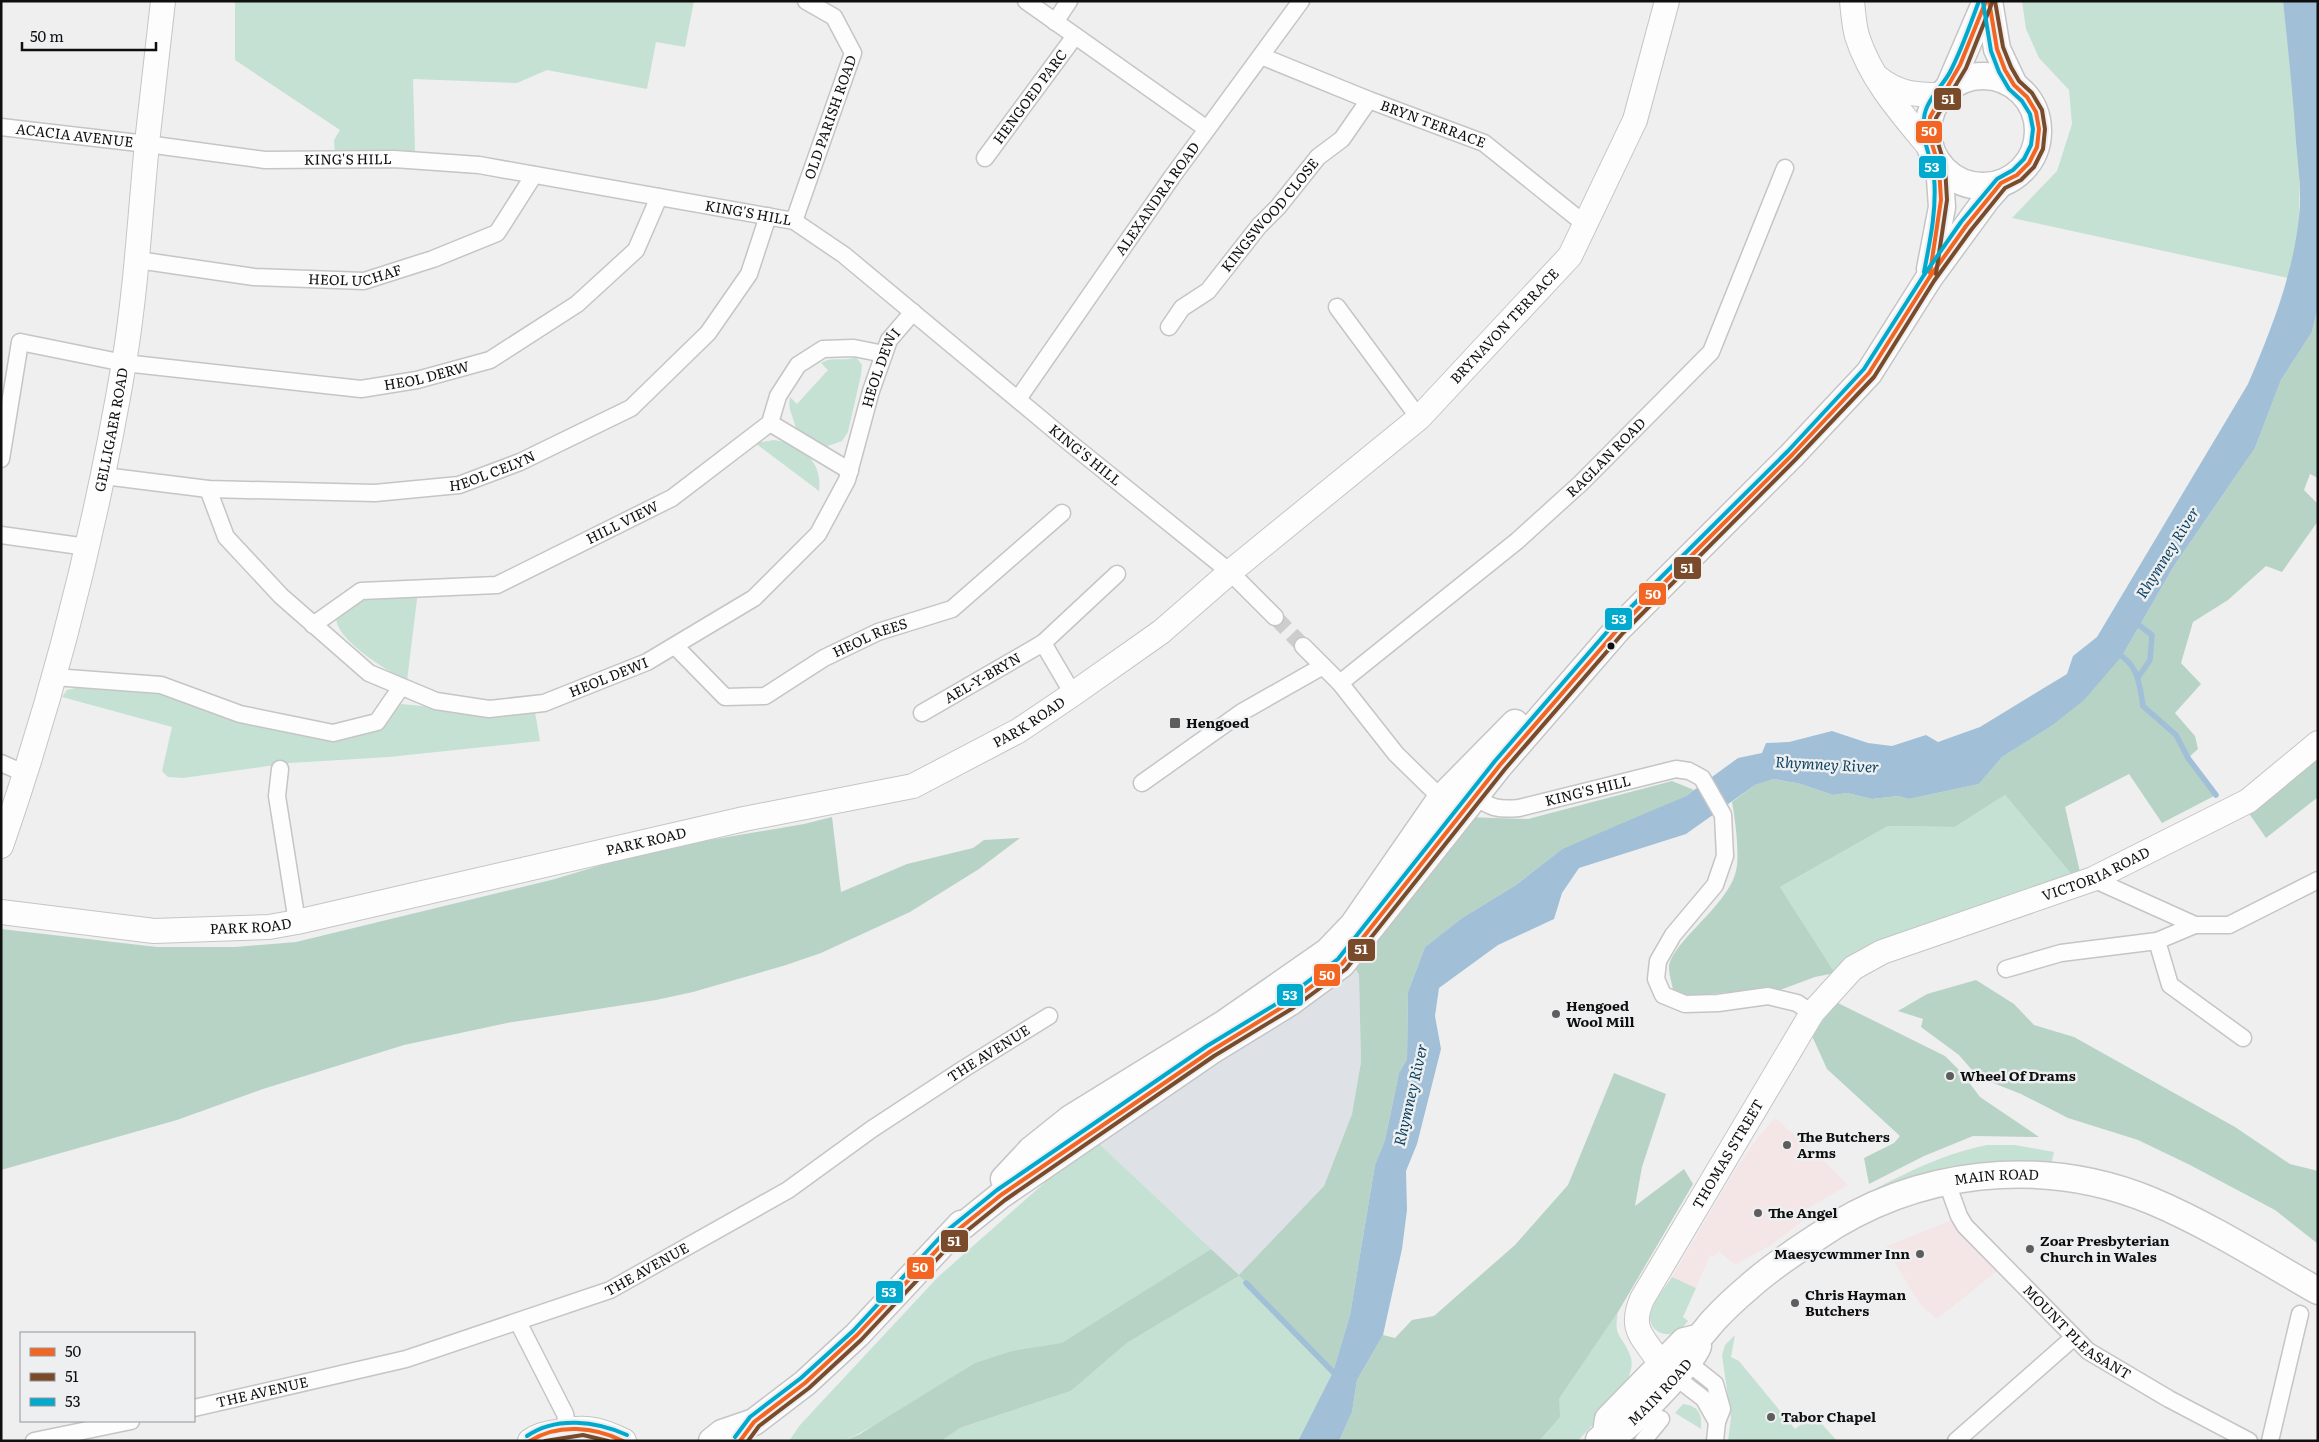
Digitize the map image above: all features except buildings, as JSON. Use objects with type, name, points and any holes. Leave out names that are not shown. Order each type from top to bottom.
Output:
[{"type":"main road","points":[[1987,1],[1997,49],[2014,85]]},
{"type":"main road","points":[[1929,278],[1942,207],[1935,156],[1928,132],[1930,115],[1945,91],[1987,1]]},
{"type":"main road","points":[[1935,156],[1951,176],[1966,183],[1984,186],[2001,183],[2017,175],[2029,163],[2037,147],[2039,129],[2036,112],[2027,97],[2014,85],[1998,77],[1981,75],[1964,79],[1945,91]]},
{"type":"main road","points":[[712,1441],[722,1433],[747,1431],[805,1383],[857,1336],[1031,1150],[1071,1118],[1225,1023],[1327,952],[1358,918],[1441,798],[1512,725],[1614,635],[1792,456],[1869,373],[1929,278],[1976,213],[2001,183]]},
{"type":"main road","points":[[949,1237],[1001,1194],[1211,1051],[1289,1003],[1342,964],[1474,796],[1614,635]]},
{"type":"main road","name":"MAIN ROAD","points":[[1602,1437],[1608,1419],[1670,1360],[1684,1341],[1698,1337],[1750,1286],[1819,1236],[1870,1207],[1946,1180],[2008,1174],[2049,1176],[2090,1182],[2131,1194],[2183,1216],[2318,1291]]},
{"type":"street","name":"GELLIGAER ROAD","points":[[1,846],[26,774],[71,618],[104,476],[124,363],[138,260],[147,144],[163,1]]},
{"type":"street","name":"OLD PARISH ROAD","points":[[794,221],[853,53],[834,17],[806,1]]},
{"type":"street","points":[[1026,1],[1207,129]]},
{"type":"street","points":[[1055,22],[1069,1]]},
{"type":"street","name":"ALEXANDRA ROAD","points":[[1018,399],[1207,129],[1301,1]]},
{"type":"street","name":"BRYNAVON TERRACE","points":[[1230,572],[1419,418],[1570,256],[1635,120],[1667,1]]},
{"type":"street","points":[[1852,1],[1856,34],[1874,74],[1898,110],[1935,156]]},
{"type":"street","name":"HENGOED PARC","points":[[985,158],[1075,36]]},
{"type":"street","name":"BRYN TERRACE","points":[[1261,56],[1369,100],[1484,143],[1586,225]]},
{"type":"street","points":[[1874,74],[1890,88],[1920,95],[1945,91]]},
{"type":"street","name":"KINGSWOOD CLOSE","points":[[1169,327],[1182,308],[1208,290],[1318,157],[1342,139],[1369,100]]},
{"type":"street","name":"ACACIA AVENUE","points":[[1,127],[147,144]]},
{"type":"street","name":"KING'S HILL","points":[[147,144],[265,160],[394,159],[479,165],[794,221],[844,255],[1230,572],[1275,617]]},
{"type":"street","name":"RAGLAN ROAD","points":[[1340,683],[1524,534],[1581,483],[1711,352],[1785,168]]},
{"type":"street","name":"HEOL UCHAF","points":[[138,260],[254,277],[364,282],[433,259],[498,234],[534,175]]},
{"type":"street","name":"HEOL DERW","points":[[1,459],[20,342],[124,363],[361,389],[417,380],[490,360],[577,304],[636,250],[659,197]]},
{"type":"street","name":"HEOL CELYN","points":[[104,476],[208,489],[375,493],[459,485],[529,458],[631,408],[708,333],[749,274],[768,216]]},
{"type":"street","points":[[1337,307],[1419,418]]},
{"type":"street","name":"HEOL DEWI","points":[[208,489],[226,537],[282,596],[369,673],[436,701],[489,709],[544,704],[647,662],[754,598],[818,534],[847,480],[871,391],[889,340],[913,312]]},
{"type":"street","points":[[850,471],[770,423],[778,396],[798,365],[823,349],[854,348],[884,354]]},
{"type":"street","name":"HILL VIEW","points":[[313,624],[360,591],[497,585],[672,498],[770,423]]},
{"type":"street","name":"HEOL REES","points":[[675,646],[726,697],[765,696],[824,658],[878,632],[952,609],[1062,513]]},
{"type":"street","points":[[1,535],[88,546]]},
{"type":"street","name":"PARK ROAD","points":[[1,912],[154,931],[269,927],[744,818],[913,786],[1018,731],[1073,694],[1161,632],[1230,572]]},
{"type":"street","name":"AEL-Y-BRYN","points":[[922,713],[1043,643],[1117,574]]},
{"type":"street","points":[[1043,643],[1073,694]]},
{"type":"street","points":[[1303,646],[1340,683],[1396,754],[1441,798]]},
{"type":"street","points":[[1142,783],[1242,712],[1323,666]]},
{"type":"street","points":[[54,677],[161,685],[240,714],[333,733],[377,722],[401,687]]},
{"type":"street","name":"VICTORIA ROAD","points":[[1853,968],[1882,952],[2093,879],[2248,801],[2318,743]]},
{"type":"street","points":[[1,763],[26,774]]},
{"type":"street","points":[[280,769],[277,796],[297,922]]},
{"type":"street","name":"KING'S HILL","points":[[1474,796],[1490,807],[1504,810],[1519,808],[1676,769],[1690,771],[1702,778],[1723,815],[1725,856],[1715,885],[1673,936],[1658,961],[1656,979],[1663,995],[1685,1004],[1718,1003],[1768,996],[1797,1003],[1812,1013]]},
{"type":"street","points":[[2093,879],[2195,925]]},
{"type":"street","points":[[2006,969],[2061,954],[2157,940],[2195,925],[2229,925],[2318,880]]},
{"type":"street","points":[[2157,940],[2170,985],[2243,1038]]},
{"type":"street","name":"THOMAS STREET","points":[[1670,1360],[1639,1333],[1635,1324],[1636,1313],[1642,1299],[1812,1013],[1853,968]]},
{"type":"street","name":"THE AVENUE","points":[[195,1408],[406,1359],[610,1290],[788,1190],[872,1129],[1049,1016]]},
{"type":"street","name":"MOUNT PLEASANT","points":[[1946,1180],[1959,1216],[1965,1226],[2073,1338],[2102,1361],[2249,1441]]},
{"type":"street","points":[[2270,1441],[2300,1314]]},
{"type":"street","points":[[518,1322],[565,1414],[569,1435]]},
{"type":"street","points":[[1956,1441],[2073,1338]]},
{"type":"street","points":[[1670,1360],[1716,1384],[1722,1409],[1717,1422],[1714,1441]]},
{"type":"street","name":"MAIN ROAD","points":[[1643,1441],[1661,1419]]},
{"type":"street","points":[[34,1441],[126,1422]]},
{"type":"street","points":[[530,1441],[537,1436],[569,1435],[582,1427],[605,1432],[624,1441]]},
{"type":"shaded area","points":[[1352,962],[1359,975],[1361,1062],[1352,1114],[1324,1186],[1239,1276],[1094,1139]]},
{"type":"shaded area","points":[[1775,1118],[1821,1158],[1848,1185],[1807,1209],[1811,1215],[1771,1245],[1735,1265],[1719,1251],[1714,1257],[1710,1255],[1696,1288],[1672,1277],[1734,1172],[1756,1140]]},
{"type":"shaded area","points":[[1949,1221],[1997,1271],[1937,1319],[1920,1304],[1885,1247]]},
{"type":"green space","points":[[235,1],[694,1],[685,47],[656,42],[647,89],[547,70],[517,83],[413,79],[415,151],[335,155],[334,140],[340,130],[235,60]]},
{"type":"green space","points":[[2022,1],[2283,1],[2295,108],[2300,188],[2298,230],[2288,278],[2012,218],[2057,171],[2072,124],[2069,90],[2039,58],[2026,29]]},
{"type":"green space","points":[[2318,307],[2318,478],[2310,474],[2304,490],[2318,504],[2318,521],[2282,572],[2266,566],[2228,600],[2193,622],[2181,663],[2201,684],[2175,713],[2195,736],[2198,749],[2188,758],[2216,795],[2162,823],[2129,774],[2065,807],[2080,872],[2072,875],[2005,795],[1955,827],[1888,826],[1780,887],[1835,973],[1815,977],[1780,990],[1730,992],[1686,997],[1673,990],[1669,973],[1672,958],[1679,947],[1722,897],[1731,884],[1736,871],[1736,827],[1732,802],[1755,785],[1774,779],[1801,784],[1833,795],[1847,793],[1872,799],[1898,796],[1909,799],[1979,784],[2002,757],[2050,727],[2122,656],[2174,566],[2255,448],[2281,380],[2312,332]]},
{"type":"green space","points":[[856,357],[862,365],[861,375],[848,432],[842,441],[825,447],[796,429],[790,409],[790,397],[797,404],[828,370],[821,363],[829,360]]},
{"type":"green space","points":[[774,440],[793,445],[808,456],[814,463],[817,471],[819,491],[755,443]]},
{"type":"green space","points":[[418,591],[407,681],[372,660],[358,649],[338,626],[336,615],[343,606],[356,598]]},
{"type":"green space","points":[[137,686],[333,736],[401,704],[486,712],[535,712],[540,741],[389,757],[290,763],[183,778],[168,777],[162,771],[172,727],[62,697],[67,690],[79,687]]},
{"type":"green space","points":[[2318,755],[2318,797],[2266,838],[2248,812]]},
{"type":"green space","points":[[1672,781],[1694,790],[1686,796],[1640,817],[1562,849],[1516,885],[1462,918],[1425,947],[1408,992],[1407,1059],[1399,1073],[1385,1140],[1375,1165],[1350,1315],[1333,1372],[1239,1276],[1127,1343],[1071,1391],[960,1428],[941,1441],[845,1441],[860,1434],[975,1363],[1012,1351],[1062,1343],[1211,1249],[1239,1275],[1324,1186],[1352,1114],[1361,1062],[1359,975],[1352,962],[1466,817],[1528,819]]},
{"type":"green space","points":[[2005,795],[2072,875],[1835,973],[1780,887],[1888,826],[1955,827]]},
{"type":"green space","points":[[832,817],[841,892],[907,864],[973,848],[984,840],[1020,838],[979,869],[910,912],[821,953],[786,965],[693,992],[656,1000],[507,1023],[404,1045],[263,1089],[177,1120],[1,1170],[1,929],[157,947],[235,947],[296,942],[555,879],[651,850],[804,824]]},
{"type":"green space","points":[[1976,980],[2014,1004],[2034,1025],[2074,1037],[2235,1127],[2290,1164],[2318,1171],[2318,1244],[2275,1210],[2190,1165],[2138,1140],[2068,1118],[2021,1094],[1978,1077],[1959,1055],[1921,1027],[1923,1019],[1898,1011],[1927,994]]},
{"type":"green space","points":[[1836,1002],[1945,1056],[1962,1073],[1980,1097],[2039,1137],[1973,1136],[1924,1156],[1869,1184],[1864,1158],[1894,1143],[1900,1136],[1827,1069],[1812,1036]]},
{"type":"green space","points":[[1614,1073],[1666,1094],[1642,1167],[1635,1206],[1684,1169],[1693,1184],[1618,1312],[1559,1399],[1560,1417],[1539,1441],[1339,1441],[1352,1412],[1357,1380],[1383,1335],[1395,1338],[1412,1320],[1434,1316],[1515,1245],[1568,1185]]},
{"type":"green space","points":[[1094,1139],[1211,1249],[1062,1344],[1012,1351],[845,1441],[789,1441],[800,1425],[938,1277]]},
{"type":"green space","points":[[1987,1145],[2015,1145],[2054,1152],[2051,1165],[2016,1163],[1981,1165],[1929,1174],[1890,1188],[1822,1222],[1820,1219],[1922,1166],[1965,1150]]},
{"type":"green space","points":[[1239,1276],[1333,1372],[1298,1441],[941,1441],[960,1428],[1071,1391],[1127,1343]]},
{"type":"green space","points":[[1672,1277],[1696,1288],[1683,1317],[1688,1321],[1679,1331],[1673,1334],[1664,1334],[1653,1327],[1650,1319],[1655,1302]]},
{"type":"green space","points":[[1618,1312],[1617,1331],[1627,1348],[1632,1365],[1623,1389],[1578,1441],[1539,1441],[1559,1417],[1559,1399]]},
{"type":"green space","points":[[1735,1335],[1731,1357],[1739,1361],[1795,1429],[1814,1415],[1837,1441],[1728,1441],[1731,1418],[1722,1355],[1725,1345]]},
{"type":"green space","points":[[1683,1404],[1696,1409],[1701,1419],[1701,1429],[1675,1413]]},
{"type":"water","name":"Rhymney River","points":[[2283,1],[2318,1],[2318,307],[2312,332],[2281,380],[2255,448],[2174,566],[2122,656],[2084,700],[2050,727],[2002,757],[1979,784],[1909,799],[1898,796],[1872,799],[1847,793],[1833,795],[1801,784],[1774,779],[1755,785],[1686,834],[1579,868],[1562,893],[1554,919],[1498,945],[1439,988],[1435,1016],[1441,1049],[1417,1144],[1406,1171],[1407,1210],[1402,1249],[1383,1335],[1357,1380],[1352,1412],[1339,1441],[1298,1441],[1333,1372],[1350,1315],[1375,1165],[1385,1140],[1399,1073],[1407,1059],[1408,992],[1425,947],[1462,918],[1516,885],[1562,849],[1686,796],[1738,758],[1762,753],[1766,743],[1789,742],[1832,731],[1868,743],[1892,746],[1926,735],[1938,742],[1980,727],[2067,674],[2073,656],[2097,637],[2248,384],[2280,302],[2292,260],[2300,198]]},
{"type":"waterway","points":[[2135,622],[2152,635],[2150,660],[2139,676]]},
{"type":"waterway","points":[[2116,652],[2124,657],[2134,669],[2139,682],[2143,706],[2176,735],[2188,758],[2216,795]]},
{"type":"waterway","points":[[1246,1283],[1333,1372]]},
{"type":"tunnel","points":[[1275,617],[1303,646]]},
{"type":"transit line","name":"53","points":[[1924,272],[1935,201],[1933,170],[1923,126],[1925,111],[1931,99],[1947,78],[1966,37],[1979,1]]},
{"type":"transit line","name":"50","points":[[1930,273],[1941,200],[1939,167],[1929,134],[1930,117],[1960,65],[1986,1]]},
{"type":"transit line","name":"50","points":[[740,1441],[754,1422],[805,1383],[857,1335],[949,1237],[1001,1195],[1211,1051],[1289,1003],[1342,964],[1500,765],[1618,629],[1792,455],[1869,373],[1929,278],[1966,226],[2001,183],[2017,175],[2029,163],[2037,147],[2039,129],[2036,112],[2027,97],[2014,85],[2005,70],[1997,49],[1989,1]]},
{"type":"transit line","name":"51","points":[[748,1441],[759,1426],[809,1388],[861,1340],[953,1242],[1005,1200],[1214,1056],[1293,1008],[1346,969],[1505,769],[1623,633],[1796,459],[1874,377],[1934,281],[1971,230],[2005,188],[2021,180],[2034,167],[2043,149],[2045,129],[2042,110],[2032,93],[2019,81],[2011,67],[2003,47],[1995,1]]},
{"type":"transit line","name":"53","points":[[735,1437],[750,1417],[801,1378],[853,1331],[944,1233],[997,1190],[1207,1046],[1286,998],[1338,959],[1495,761],[1613,625],[1788,451],[1864,369],[1924,275],[1961,222],[1997,179],[2013,170],[2024,159],[2031,145],[2033,129],[2030,114],[2022,101],[2009,89],[1999,72],[1991,51],[1983,2]]},
{"type":"transit line","name":"51","points":[[1936,274],[1947,200],[1945,166],[1935,133],[1936,118],[1966,68],[1992,3]]},
{"type":"transit line","name":"53","points":[[527,1436],[550,1425],[563,1423],[602,1426],[627,1435]]},
{"type":"transit line","name":"50","points":[[530,1441],[552,1431],[564,1429],[589,1430],[623,1441]]},
{"type":"transit line","name":"51","points":[[545,1441],[583,1435],[608,1441]]},
{"type":"place","name":"Hengoed","points":[[1175,723]]},
{"type":"place","name":"Hengoed Wool Mill","points":[[1556,1014]]},
{"type":"place","name":"Wheel Of Drams","points":[[1950,1076]]},
{"type":"place","name":"The Butchers Arms","points":[[1787,1145]]},
{"type":"place","name":"The Angel","points":[[1758,1213]]},
{"type":"place","name":"Zoar Presbyterian Church in Wales","points":[[2030,1249]]},
{"type":"place","name":"Maesycwmmer Inn","points":[[1920,1254]]},
{"type":"place","name":"Chris Hayman Butchers","points":[[1795,1303]]},
{"type":"place","name":"Tabor Chapel","points":[[1771,1417]]}]
